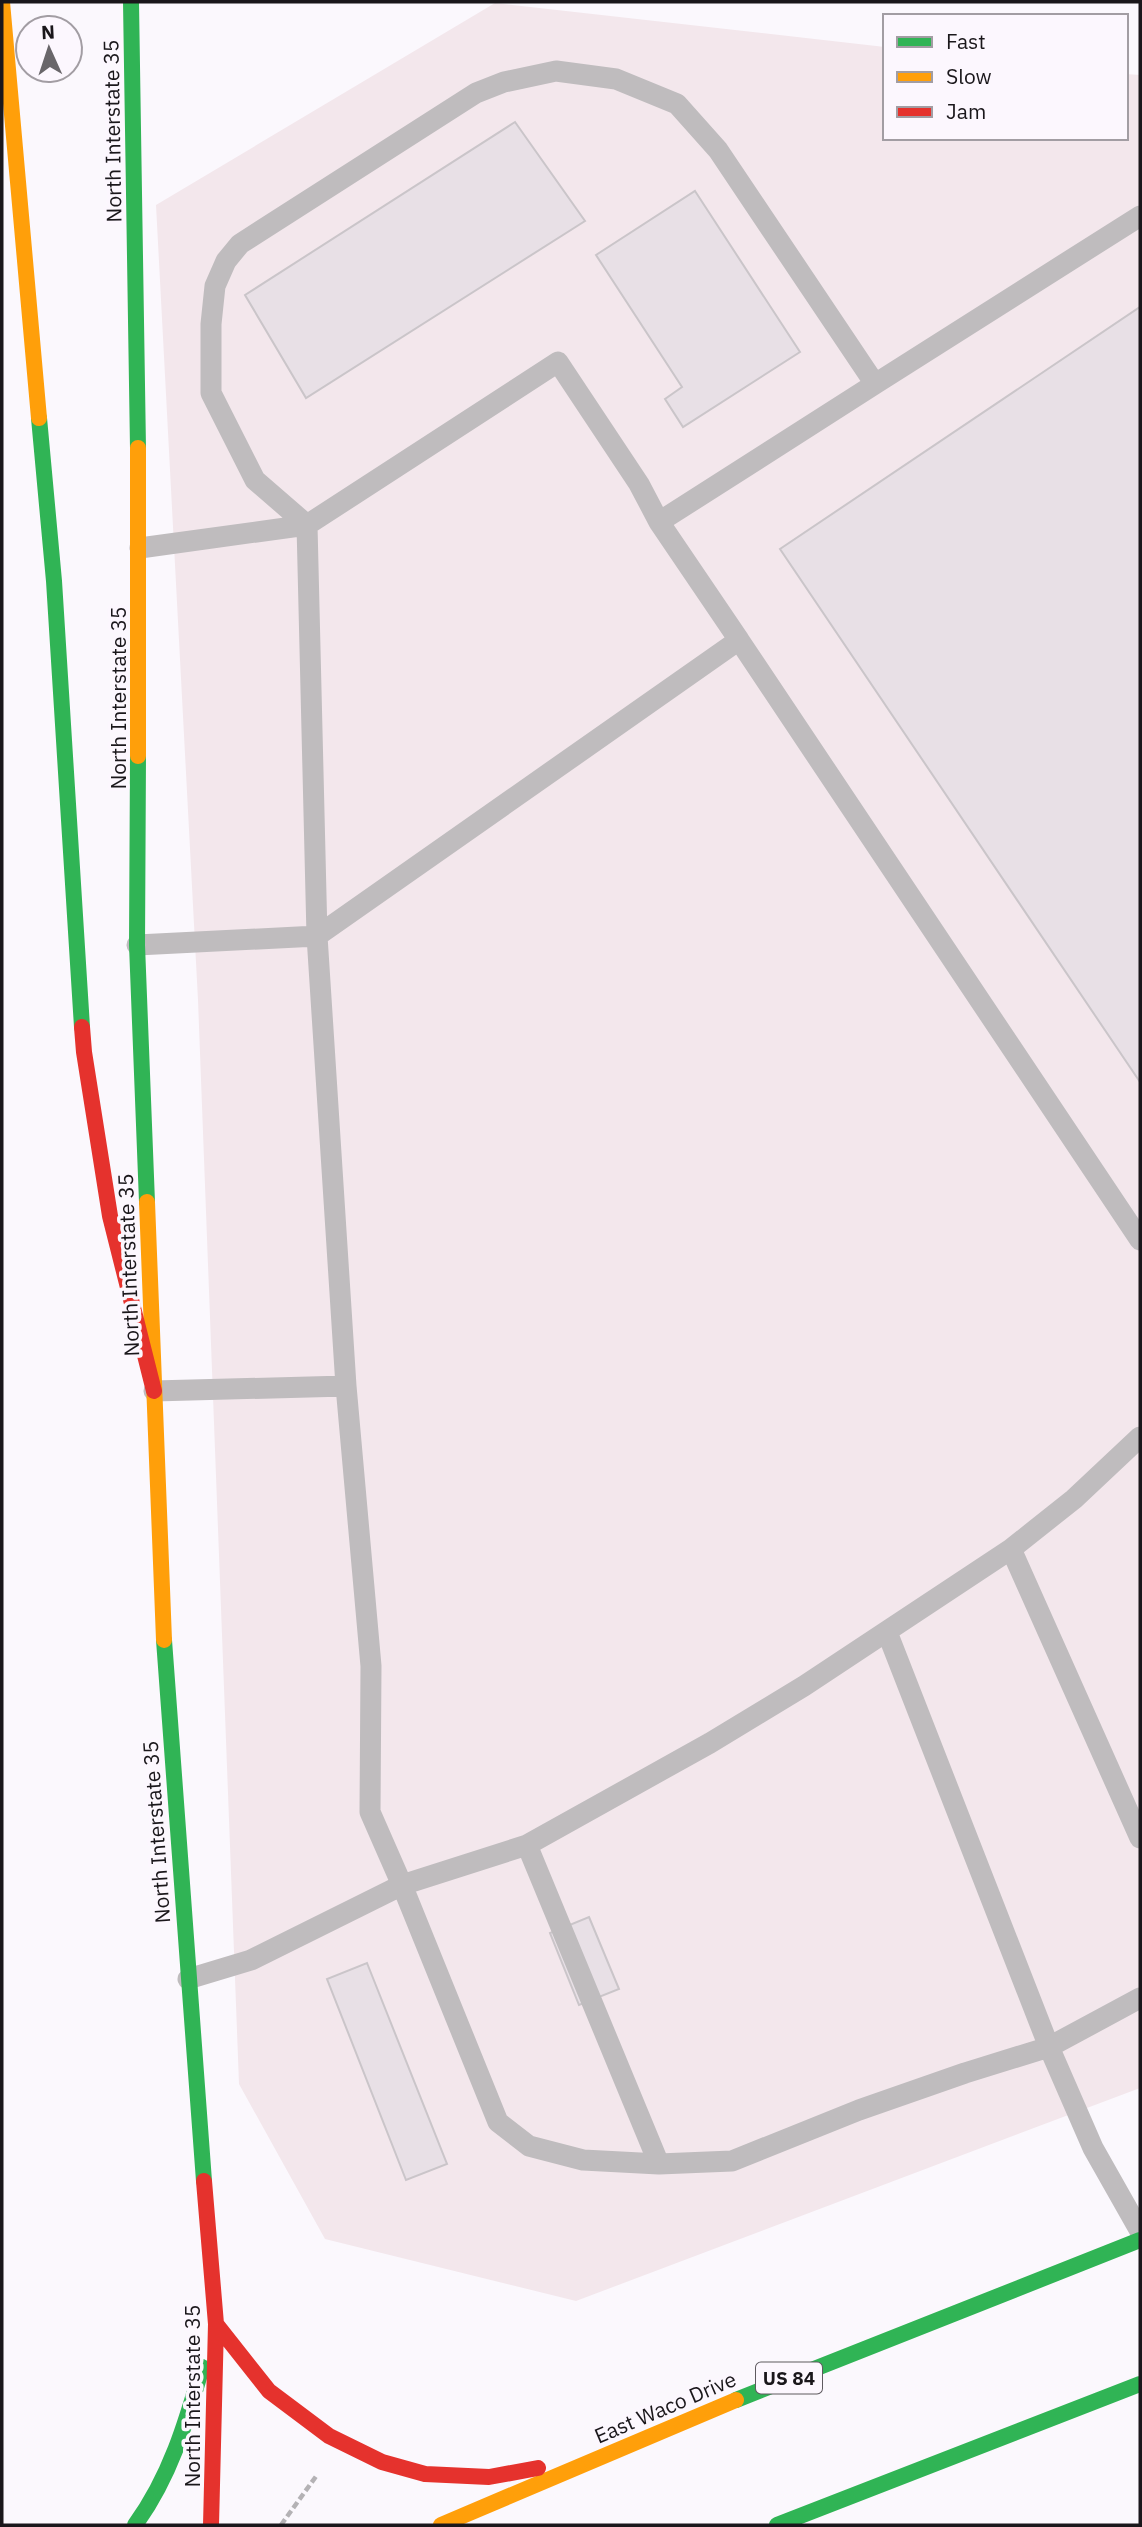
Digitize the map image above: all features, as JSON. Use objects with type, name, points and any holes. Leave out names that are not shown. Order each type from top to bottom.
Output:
[{"type":"main road","points":[[2,2],[54,581],[84,1052],[110,1216],[154,1391]]},
{"type":"main road","name":"North Interstate 35","points":[[131,2],[140,548],[137,946],[163,1622],[216,2324],[211,2525]]},
{"type":"main road","name":"East Waco Drive","points":[[441,2525],[605,2454],[972,2303],[1140,2240]]},
{"type":"main road","points":[[216,2324],[269,2392],[329,2436],[382,2462],[425,2474],[489,2477],[605,2454]]},
{"type":"main road","points":[[135,2525],[145,2513],[173,2464],[216,2324]]},
{"type":"main road","points":[[777,2525],[1140,2384]]},
{"type":"lane","points":[[875,384],[718,149],[677,104],[616,79],[556,71],[504,82],[476,93],[240,244],[226,261],[215,286],[211,324],[211,393],[255,480],[307,525],[317,936],[346,1386],[371,1666],[370,1812],[498,2122],[529,2146],[583,2160],[659,2164],[732,2161],[859,2110],[1049,2047],[1140,1998]]},
{"type":"lane","points":[[659,522],[1140,216]]},
{"type":"lane","points":[[140,548],[307,525],[558,362],[639,484],[659,522],[1140,1240]]},
{"type":"lane","points":[[137,946],[317,936],[738,640]]},
{"type":"lane","points":[[154,1391],[346,1386]]},
{"type":"lane","points":[[188,1979],[251,1959],[402,1885],[527,1845],[710,1743],[887,1632],[1011,1549],[1074,1499],[1140,1437]]},
{"type":"lane","points":[[1011,1549],[1140,1838]]},
{"type":"lane","points":[[887,1632],[1049,2047],[1093,2148],[1140,2231]]},
{"type":"lane","points":[[527,1845],[659,2164]]},
{"type":"path","points":[[282,2525],[318,2474]]},
{"type":"shaded area","points":[[495,3],[883,47],[883,140],[1128,140],[1128,74],[1140,75],[1140,2088],[576,2301],[325,2239],[239,2084],[198,1000],[156,205]]},
{"type":"building","points":[[515,122],[585,221],[306,398],[245,295]]},
{"type":"building","points":[[695,191],[800,352],[683,427],[665,399],[682,387],[596,255]]},
{"type":"building","points":[[1140,307],[1140,1082],[780,549]]},
{"type":"building","points":[[589,1917],[619,1989],[579,2005],[550,1933]]},
{"type":"building","points":[[367,1963],[447,2164],[406,2180],[327,1979]]},
{"type":"traffic: fast","points":[[131,2],[138,448]]},
{"type":"traffic: fast","points":[[39,418],[54,581],[82,1027]]},
{"type":"traffic: fast","points":[[138,756],[137,945],[147,1202]]},
{"type":"traffic: fast","points":[[164,1640],[204,2181]]},
{"type":"traffic: fast","points":[[736,2400],[1140,2240]]},
{"type":"traffic: fast","points":[[135,2525],[167,2469],[183,2429],[202,2367]]},
{"type":"traffic: fast","points":[[777,2525],[1140,2384]]},
{"type":"traffic: slow","points":[[2,2],[39,418]]},
{"type":"traffic: slow","points":[[138,448],[138,756]]},
{"type":"traffic: slow","points":[[147,1202],[164,1640]]},
{"type":"traffic: slow","points":[[441,2525],[736,2400]]},
{"type":"traffic: jam","points":[[82,1027],[110,1216],[154,1391]]},
{"type":"traffic: jam","points":[[204,2181],[216,2324],[211,2525]]},
{"type":"traffic: jam","points":[[216,2324],[269,2391],[329,2436],[382,2462],[425,2474],[489,2477],[538,2468]]}]
